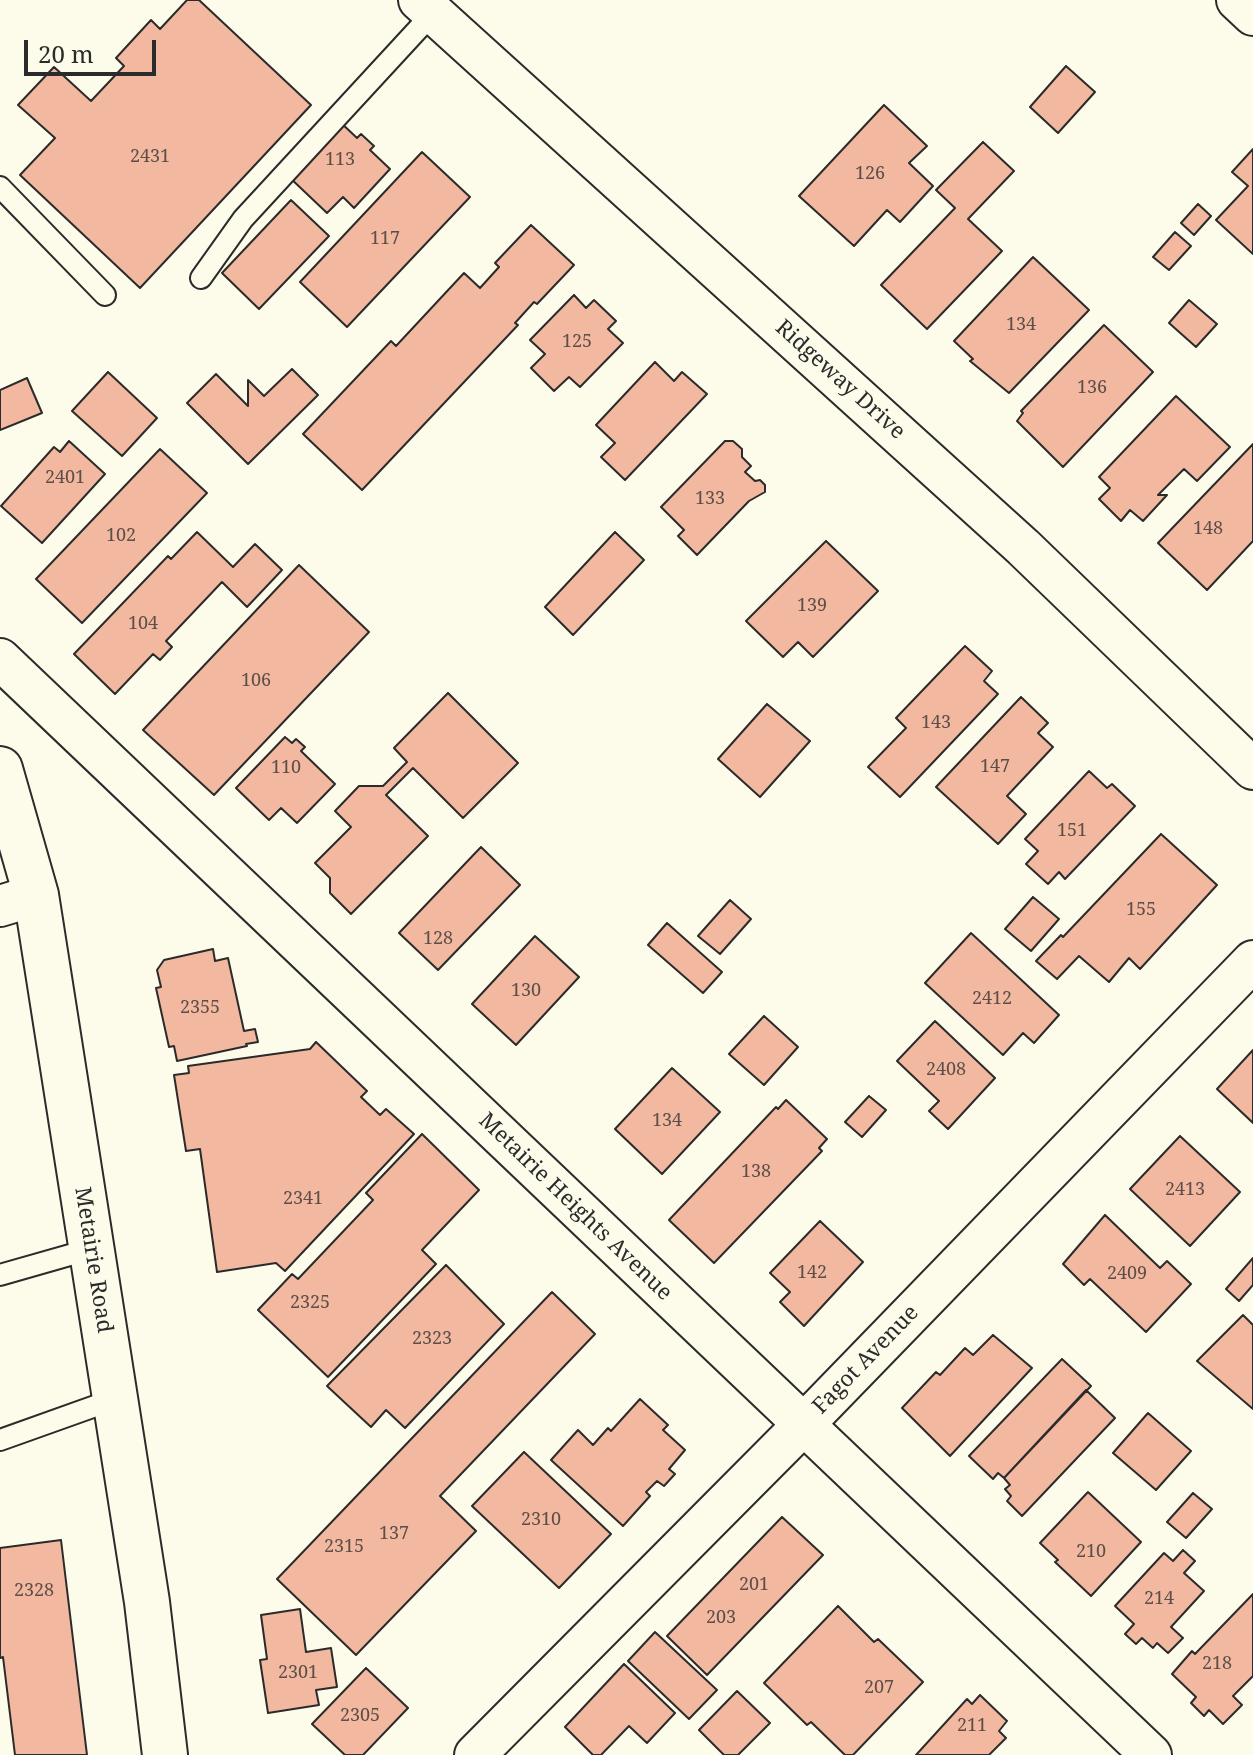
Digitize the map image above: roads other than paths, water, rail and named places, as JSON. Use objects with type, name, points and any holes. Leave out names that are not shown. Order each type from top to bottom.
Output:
[{"type":"main road","name":"Metairie Road","points":[[0,769],[18,900],[91,1249],[169,1754]]},
{"type":"street","points":[[1237,0],[1253,15]]},
{"type":"street","name":"Ridgeway Drive","points":[[426,6],[1023,547],[1253,769]]},
{"type":"street","name":"Metairie Heights Avenue","points":[[0,659],[1151,1755]]},
{"type":"street","name":"Fagot Avenue","points":[[475,1755],[804,1424],[1253,961]]},
{"type":"lane","points":[[201,278],[243,219],[426,6]]},
{"type":"lane","points":[[0,187],[105,295]]},
{"type":"lane","points":[[0,1275],[91,1249]]},
{"type":"lane","points":[[0,1440],[115,1399]]}]
